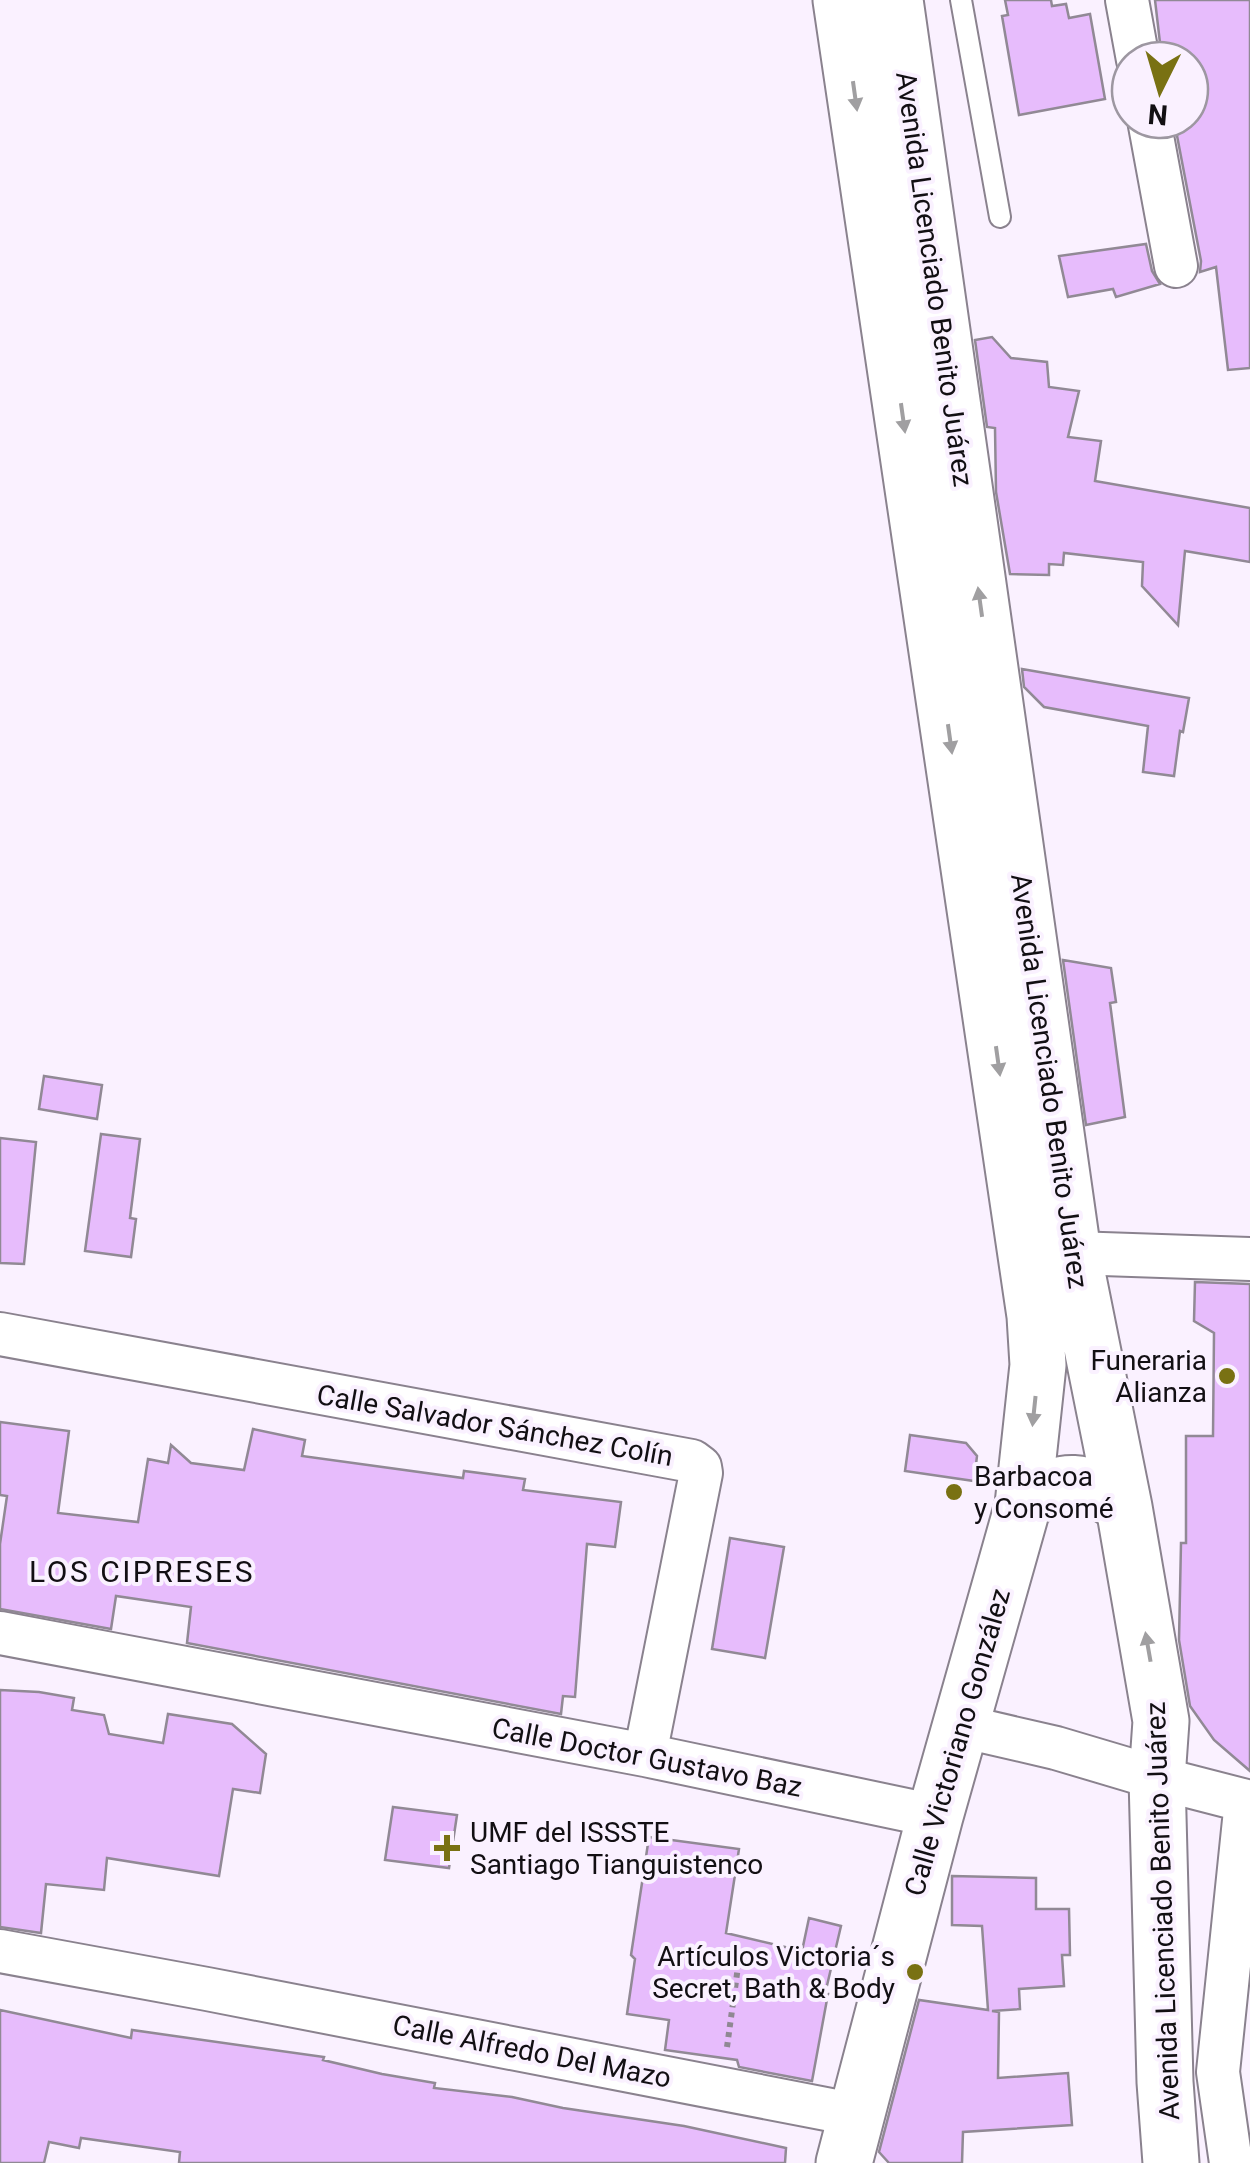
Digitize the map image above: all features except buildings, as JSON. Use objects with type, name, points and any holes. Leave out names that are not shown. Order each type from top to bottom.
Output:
[{"type":"main road","name":"Avenida Licenciado Benito Juárez","points":[[841,0],[1035,1316]]},
{"type":"main road","name":"Avenida Licenciado Benito Juárez","points":[[895,0],[1072,1253],[1124,1507],[1161,1721],[1157,1778],[1165,2082],[1172,2163]]},
{"type":"main road","name":"Calle Victoriano González","points":[[851,2139],[935,1816],[1024,1505],[1038,1365],[1035,1316]]},
{"type":"main road","points":[[1024,1505],[1041,1490],[1076,1484],[1104,1492],[1124,1507]]},
{"type":"street","points":[[1127,0],[1134,40]]},
{"type":"street","points":[[1153,140],[1176,266]]},
{"type":"street","points":[[1072,1253],[1250,1258]]},
{"type":"street","name":"Calle Salvador Sánchez Colín","points":[[0,1334],[692,1461],[701,1473],[645,1755]]},
{"type":"street","name":"Calle Doctor Gustavo Baz","points":[[0,1633],[645,1755],[935,1816]]},
{"type":"street","points":[[961,1726],[1056,1748],[1248,1802],[1218,2072],[1231,2163]]},
{"type":"street","name":"Calle Alfredo Del Mazo","points":[[0,1951],[722,2088],[851,2139]]},
{"type":"lane","points":[[961,0],[1000,217]]},
{"type":"path","points":[[722,2088],[740,1952]]},
{"type":"place","name":"Funeraria Alianza","points":[[1227,1376]]},
{"type":"place","name":"Barbacoa y Consomé","points":[[954,1492]]},
{"type":"place","name":"UMF del ISSSTE Santiago Tianguistenco","points":[[447,1848]]},
{"type":"place","name":"Artículos Victoria´s Secret, Bath & Body","points":[[915,1972]]},
{"type":"district","name":"LOS CIPRESES","points":[[142,1572]]}]
